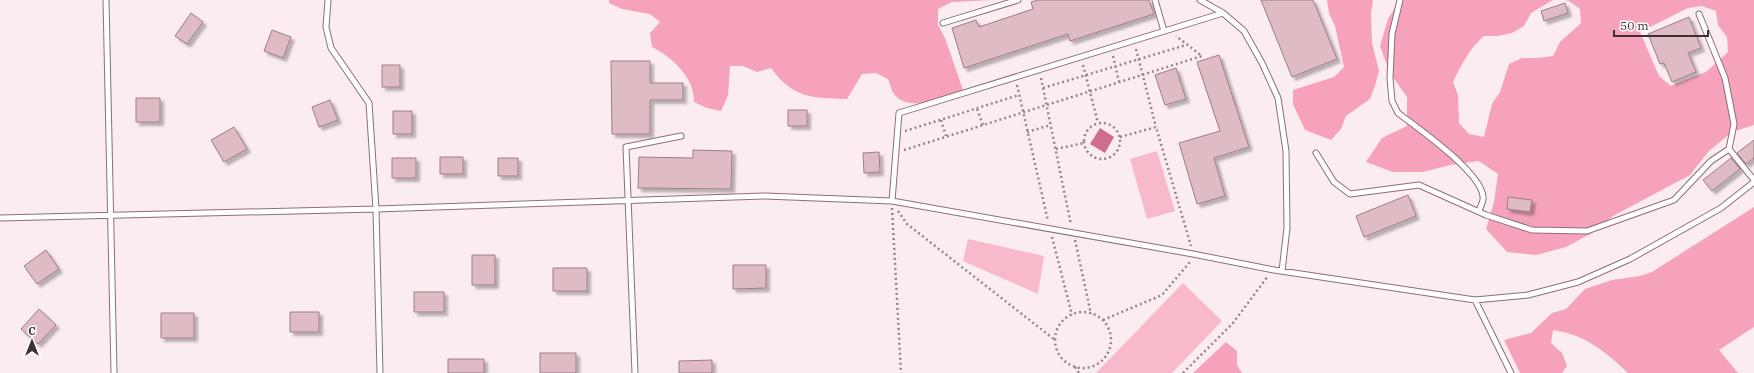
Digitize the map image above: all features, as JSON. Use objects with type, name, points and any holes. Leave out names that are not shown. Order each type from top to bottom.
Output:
[{"type":"lane","points":[[106,0],[114,373]]},
{"type":"lane","points":[[328,0],[326,27],[331,48],[369,103],[376,209],[380,373]]},
{"type":"lane","points":[[943,23],[1018,0]]},
{"type":"lane","points":[[1155,0],[1166,30]]},
{"type":"lane","points":[[1200,0],[1223,13],[1244,31],[1262,63],[1278,98],[1286,159],[1287,228],[1282,271]]},
{"type":"lane","points":[[1400,0],[1392,34],[1390,78],[1392,102],[1398,113],[1464,167],[1479,184],[1484,197],[1479,211]]},
{"type":"lane","points":[[892,202],[899,113],[1223,13]]},
{"type":"lane","points":[[1316,153],[1334,182],[1350,194],[1419,185],[1479,211],[1532,230],[1587,231],[1674,200],[1711,161],[1729,149],[1734,124],[1726,78],[1699,14]]},
{"type":"lane","points":[[636,373],[626,147],[681,136]]},
{"type":"lane","points":[[0,218],[111,214],[376,209],[765,196],[892,202],[1193,254],[1274,270],[1475,300],[1528,295],[1578,282],[1630,259],[1721,208],[1754,181],[1729,149]]},
{"type":"lane","points":[[1475,300],[1511,373]]},
{"type":"path","points":[[896,152],[1202,56],[1166,30]]},
{"type":"path","points":[[1103,320],[1162,295],[1189,264],[1193,254],[1156,127],[1134,40]]},
{"type":"path","points":[[1043,88],[1187,44]]},
{"type":"path","points":[[1111,47],[1119,82]]},
{"type":"path","points":[[1081,56],[1098,123]]},
{"type":"path","points":[[1040,70],[1091,314]]},
{"type":"path","points":[[1015,77],[1050,229],[1072,315]]},
{"type":"path","points":[[897,134],[1019,95]]},
{"type":"path","points":[[977,109],[982,125]]},
{"type":"path","points":[[941,120],[946,136]]},
{"type":"path","points":[[1098,123],[1104,123],[1114,128],[1120,137],[1119,149],[1111,158],[1105,160],[1094,158],[1089,154],[1084,143],[1086,133],[1098,123]]},
{"type":"path","points":[[1027,132],[1051,125]]},
{"type":"path","points":[[1120,137],[1156,127]]},
{"type":"path","points":[[1056,149],[1084,143]]},
{"type":"path","points":[[892,202],[907,224],[1055,340]]},
{"type":"path","points":[[892,202],[901,373]]},
{"type":"path","points":[[1183,373],[1233,322],[1274,270]]},
{"type":"path","points":[[1075,367],[1088,368],[1097,365],[1108,352],[1111,343],[1110,334],[1103,320],[1091,314],[1077,313],[1072,315],[1060,324],[1056,332],[1056,349],[1061,358],[1075,367],[1079,373]]},
{"type":"shaded area","points":[[609,0],[993,0],[952,2],[938,9],[938,25],[945,38],[963,90],[927,102],[909,103],[901,100],[894,94],[888,79],[876,73],[862,74],[847,99],[813,97],[795,91],[779,78],[771,68],[757,72],[743,66],[730,66],[728,95],[721,111],[707,108],[694,102],[691,85],[681,69],[667,56],[652,47],[650,33],[660,22],[650,14],[622,9],[609,3]]},
{"type":"shaded area","points":[[1327,0],[1373,0],[1371,13],[1372,43],[1379,71],[1370,99],[1346,116],[1341,129],[1331,140],[1305,130],[1293,104],[1293,90],[1334,77],[1344,67],[1335,26],[1329,13]]},
{"type":"shaded area","points":[[1400,0],[1553,0],[1531,13],[1524,26],[1512,33],[1498,36],[1484,36],[1470,51],[1456,76],[1453,82],[1458,95],[1459,123],[1469,134],[1484,137],[1492,104],[1500,92],[1509,64],[1522,58],[1553,56],[1560,42],[1581,23],[1580,9],[1569,1],[1565,0],[1754,0],[1754,125],[1732,132],[1709,151],[1690,175],[1613,216],[1592,233],[1566,247],[1536,255],[1507,252],[1486,229],[1494,202],[1498,174],[1479,161],[1450,165],[1423,172],[1393,172],[1366,162],[1382,138],[1407,126],[1407,97],[1390,73],[1380,46],[1388,19]],"holes":[[[1702,6],[1716,11],[1718,25],[1727,37],[1728,52],[1706,72],[1671,86],[1659,76],[1640,32],[1688,8]]]},
{"type":"shaded area","points":[[1100,128],[1114,137],[1105,153],[1090,144]]},
{"type":"shaded area","points":[[1157,151],[1175,211],[1147,219],[1130,159]]},
{"type":"shaded area","points":[[1754,207],[1754,327],[1719,350],[1738,373],[1628,373],[1594,345],[1575,335],[1553,330],[1551,343],[1562,353],[1567,366],[1562,373],[1520,373],[1504,340],[1531,333],[1552,313],[1566,309],[1585,289],[1612,280],[1640,276],[1652,272]]},
{"type":"shaded area","points":[[968,239],[1044,256],[1038,294],[963,261]]},
{"type":"shaded area","points":[[1183,283],[1222,321],[1172,373],[1096,373]]},
{"type":"shaded area","points":[[1226,342],[1237,351],[1237,365],[1242,373],[1193,373]]},
{"type":"building","points":[[1038,0],[1149,0],[1154,14],[1070,41],[1068,34],[964,68],[952,28],[976,20],[979,27],[1033,9],[1031,2]]},
{"type":"building","points":[[1261,0],[1313,0],[1337,59],[1292,77]]},
{"type":"building","points":[[1565,3],[1568,13],[1544,21],[1541,11]]},
{"type":"building","points":[[191,13],[203,22],[187,44],[175,36]]},
{"type":"building","points":[[1689,17],[1701,48],[1688,53],[1696,72],[1672,82],[1664,63],[1660,64],[1648,34]]},
{"type":"building","points":[[272,30],[291,37],[283,58],[264,51]]},
{"type":"building","points":[[1219,55],[1249,147],[1214,158],[1225,196],[1197,204],[1179,143],[1220,131],[1197,62]]},
{"type":"building","points":[[611,61],[650,61],[650,83],[683,83],[683,100],[650,100],[650,134],[612,134]]},
{"type":"building","points":[[382,65],[400,65],[400,87],[382,87]]},
{"type":"building","points":[[1176,68],[1186,99],[1165,105],[1155,75]]},
{"type":"building","points":[[136,98],[160,98],[160,122],[136,122]]},
{"type":"building","points":[[330,100],[338,120],[319,127],[312,107]]},
{"type":"building","points":[[788,110],[807,110],[807,126],[788,126]]},
{"type":"building","points":[[393,111],[412,111],[412,134],[393,134]]},
{"type":"building","points":[[234,127],[247,149],[224,162],[211,140]]},
{"type":"building","points":[[1754,140],[1754,158],[1746,164],[1737,153]]},
{"type":"building","points":[[693,150],[732,151],[731,189],[638,188],[639,157],[693,158]]},
{"type":"building","points":[[879,152],[880,172],[864,173],[863,153]]},
{"type":"building","points":[[440,157],[463,157],[463,174],[440,174]]},
{"type":"building","points":[[392,158],[416,158],[416,178],[392,178]]},
{"type":"building","points":[[498,158],[518,158],[518,176],[498,176]]},
{"type":"building","points":[[1731,158],[1740,169],[1712,191],[1703,180]]},
{"type":"building","points":[[1408,195],[1416,216],[1364,237],[1356,216]]},
{"type":"building","points":[[1508,197],[1532,200],[1530,212],[1507,209]]},
{"type":"building","points":[[46,250],[59,269],[37,284],[24,266]]},
{"type":"building","points":[[472,255],[495,255],[495,285],[472,285]]},
{"type":"building","points":[[733,265],[766,265],[766,288],[733,289]]},
{"type":"building","points":[[553,268],[587,268],[587,291],[553,291]]},
{"type":"building","points":[[414,292],[444,292],[444,312],[414,312]]},
{"type":"building","points":[[39,309],[56,325],[38,344],[21,329]]},
{"type":"building","points":[[290,312],[319,312],[319,332],[290,332]]},
{"type":"building","points":[[161,313],[194,313],[194,338],[161,338]]},
{"type":"building","points":[[540,353],[576,353],[576,373],[540,373]]},
{"type":"building","points":[[448,359],[484,359],[484,373],[448,373]]},
{"type":"building","points":[[712,360],[712,373],[679,373],[679,361]]}]
